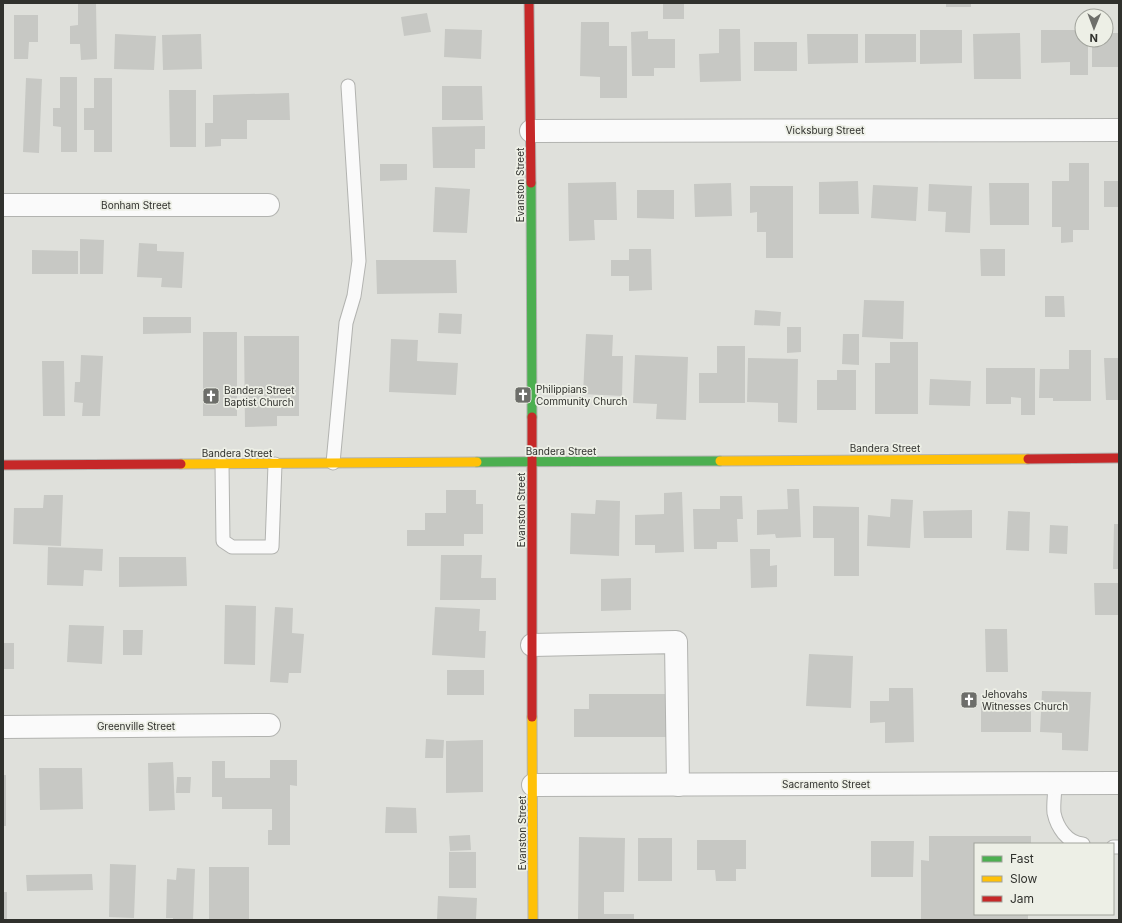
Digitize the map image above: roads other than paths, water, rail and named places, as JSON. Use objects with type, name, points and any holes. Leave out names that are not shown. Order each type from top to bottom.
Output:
[{"type":"street","name":"Evanston Street","points":[[530,3],[533,920]]},
{"type":"street","name":"Vicksburg Street","points":[[531,131],[1119,130]]},
{"type":"street","name":"Bonham Street","points":[[3,205],[268,205]]},
{"type":"street","name":"Bandera Street","points":[[3,465],[1119,458]]},
{"type":"street","points":[[532,645],[676,642],[678,784]]},
{"type":"street","name":"Greenville Street","points":[[3,727],[269,725]]},
{"type":"street","name":"Sacramento Street","points":[[533,785],[1119,783]]},
{"type":"lane","points":[[333,463],[346,323],[354,296],[360,261],[348,86]]},
{"type":"lane","points":[[222,464],[222,541],[232,547],[272,547],[275,464]]},
{"type":"lane","points":[[1055,783],[1054,812],[1057,822],[1067,838],[1079,843]]},
{"type":"place","name":"Philippians Community Church","points":[[523,395]]},
{"type":"place","name":"Bandera Street Baptist Church","points":[[211,396]]},
{"type":"place","name":"Jehovahs Witnesses Church","points":[[969,700]]}]
